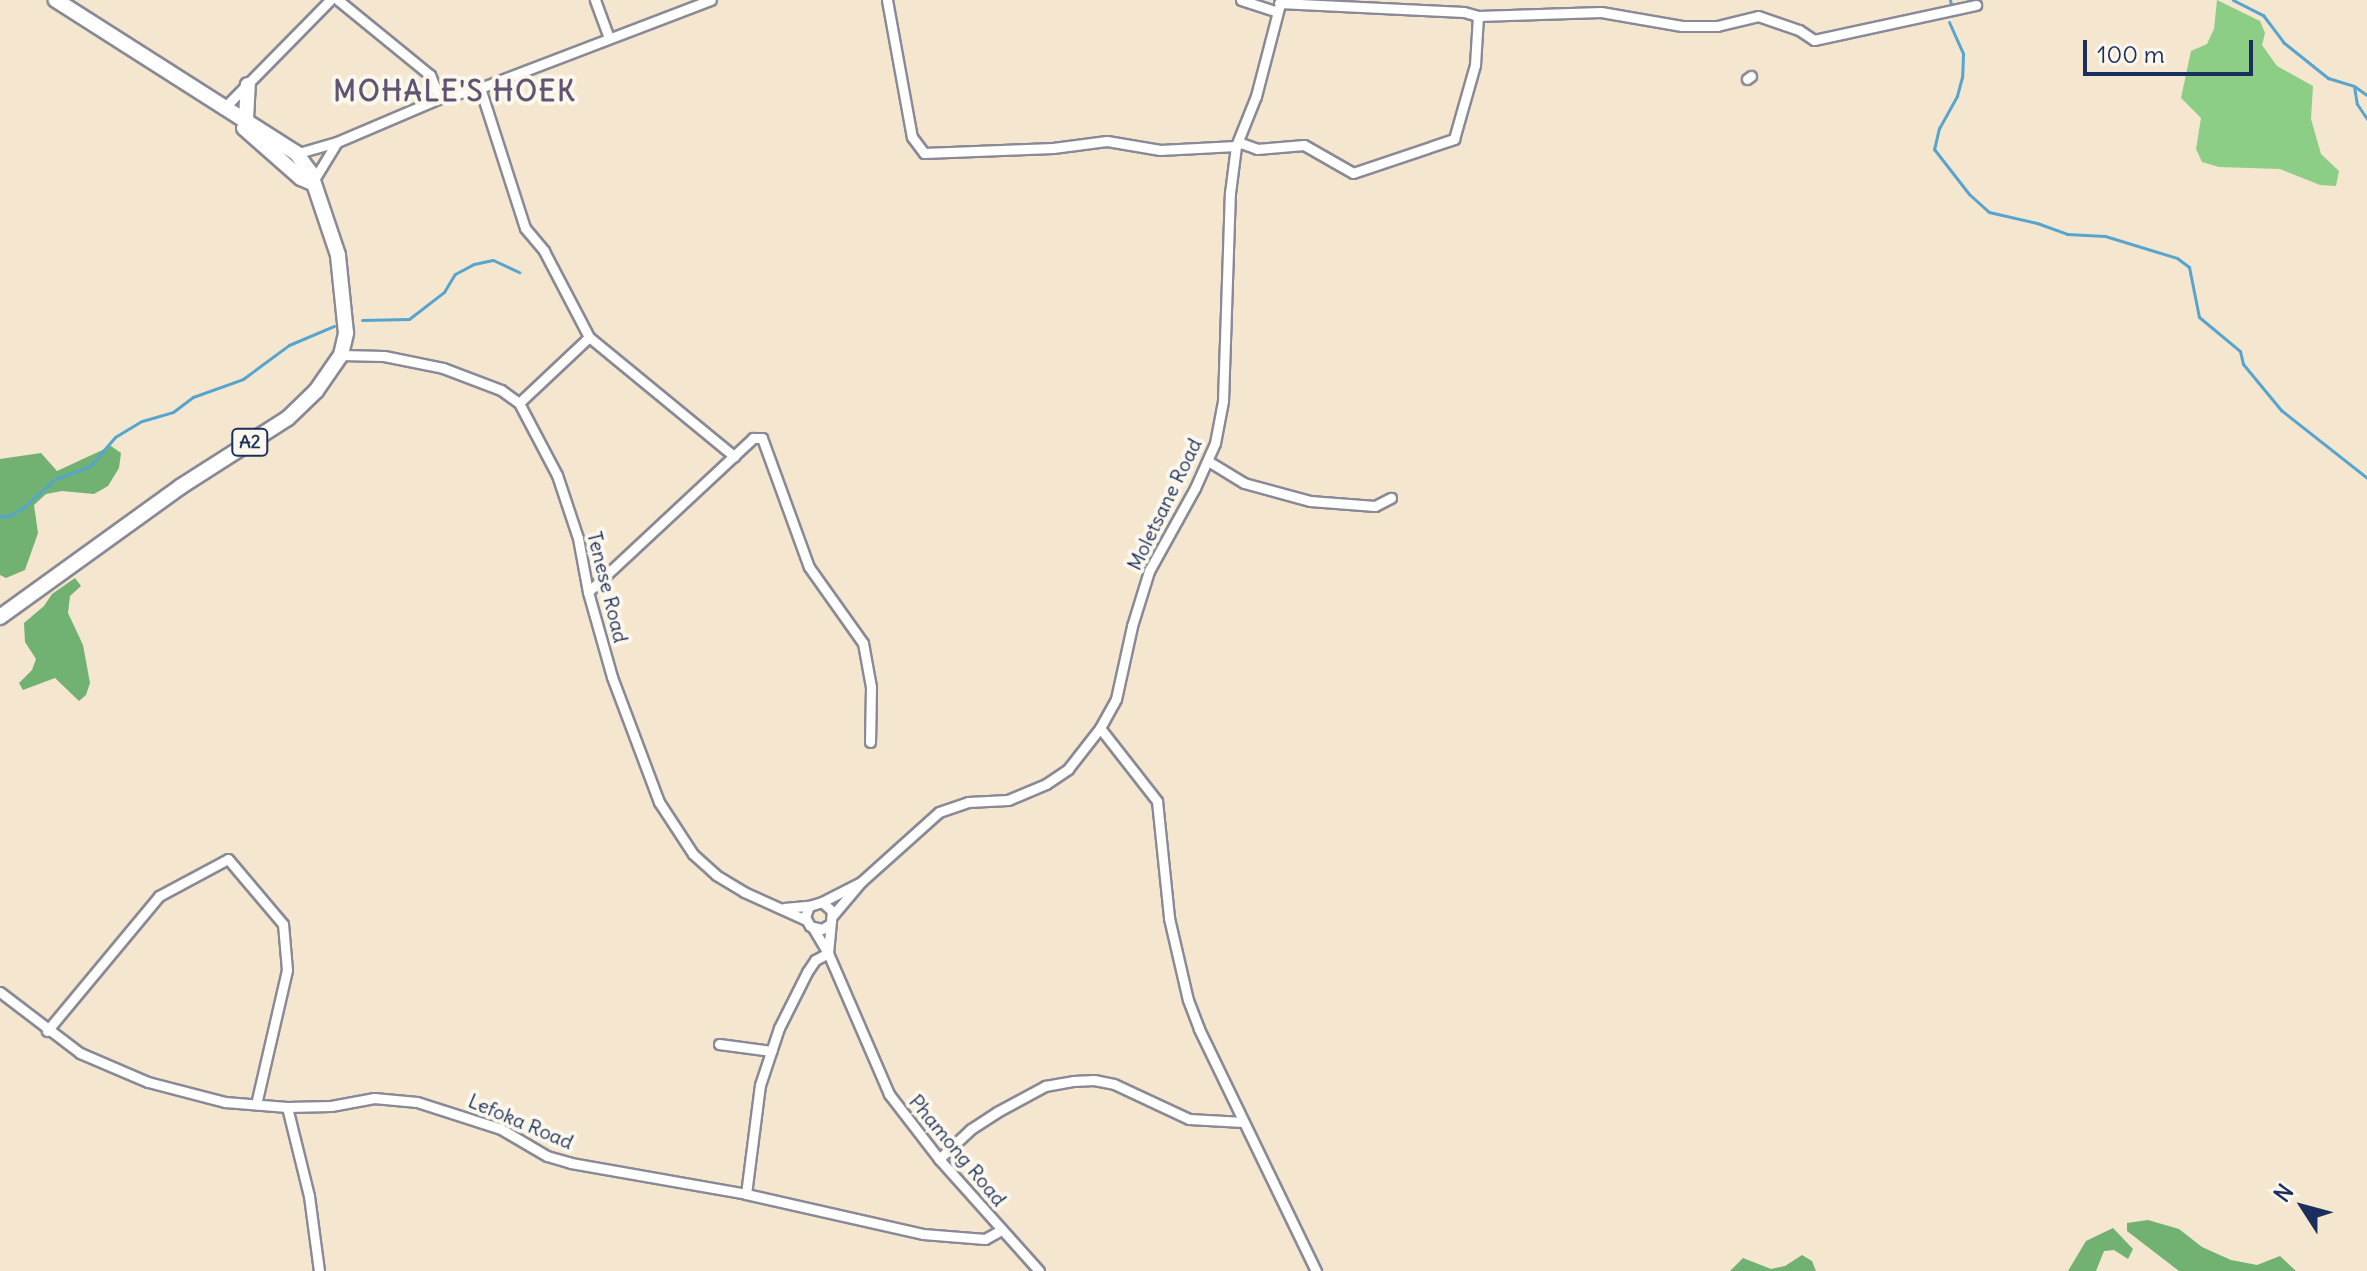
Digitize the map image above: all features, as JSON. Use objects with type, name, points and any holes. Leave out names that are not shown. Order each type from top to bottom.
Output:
[{"type":"main road","points":[[56,0],[224,109],[310,172],[338,255],[346,333],[341,355]]},
{"type":"main road","points":[[246,119],[248,85]]},
{"type":"main road","points":[[224,109],[246,119],[290,158]]},
{"type":"main road","name":"A2","points":[[0,617],[180,487],[288,418],[316,391],[341,355]]},
{"type":"street","points":[[224,109],[330,0]]},
{"type":"street","points":[[338,0],[430,75],[440,98]]},
{"type":"street","points":[[595,0],[609,38]]},
{"type":"street","points":[[290,158],[337,142],[440,98],[480,88],[711,0]]},
{"type":"street","points":[[887,0],[912,137],[924,153],[1053,148],[1107,141],[1160,150],[1237,144],[1257,149],[1304,145],[1353,173],[1454,139],[1475,65],[1478,16]]},
{"type":"street","points":[[1241,0],[1279,5],[1464,12],[1478,16],[1601,12],[1682,26],[1717,26],[1758,16],[1799,30],[1814,40],[1976,5]]},
{"type":"street","name":"Moletsane Road","points":[[831,920],[861,882],[903,842],[946,808],[968,802],[1008,800],[1046,784],[1068,769],[1100,728],[1123,677],[1132,626],[1149,571],[1208,461],[1223,401],[1230,193],[1237,144],[1256,96],[1279,5]]},
{"type":"street","points":[[480,88],[525,228],[544,251],[589,337],[734,456]]},
{"type":"street","points":[[312,183],[337,142]]},
{"type":"street","points":[[341,355],[413,360],[476,379],[519,403],[589,337]]},
{"type":"street","name":"Tenese Road","points":[[519,403],[557,475],[578,538],[588,592],[635,743],[659,802],[693,854],[716,875],[744,892],[784,908],[809,924]]},
{"type":"street","points":[[588,592],[753,438],[762,438],[809,567],[863,643],[871,687],[870,742]]},
{"type":"street","points":[[1208,461],[1244,483],[1310,501],[1375,506],[1391,498]]},
{"type":"street","points":[[1100,728],[1157,801],[1169,918],[1188,1000],[1316,1271]]},
{"type":"street","points":[[47,1031],[159,896],[228,859],[283,924],[287,970],[256,1104]]},
{"type":"street","name":"Moletsane Road","points":[[809,906],[861,882]]},
{"type":"street","points":[[809,906],[809,924],[831,920],[830,907],[822,902]]},
{"type":"street","name":"Tenese Road","points":[[784,908],[809,906]]},
{"type":"street","name":"Phamong Road","points":[[828,953],[831,920]]},
{"type":"street","name":"Phamong Road","points":[[809,924],[828,953],[889,1094],[939,1159],[1039,1271]]},
{"type":"street","points":[[746,1194],[760,1085],[807,972],[815,960],[828,953]]},
{"type":"street","name":"Lefoka Road","points":[[0,992],[47,1031],[80,1053],[148,1082],[225,1102],[287,1107],[331,1106],[374,1098],[417,1102],[501,1129],[547,1156],[571,1163],[746,1194],[923,1234],[985,1239],[1001,1230]]},
{"type":"street","points":[[719,1044],[772,1051]]},
{"type":"street","points":[[939,1159],[971,1129],[997,1112],[1045,1086],[1073,1081],[1094,1080],[1114,1084],[1189,1119],[1243,1122]]},
{"type":"street","points":[[287,1107],[309,1196],[319,1271]]},
{"type":"green space","points":[[2217,0],[2260,21],[2265,33],[2262,45],[2277,66],[2313,86],[2311,119],[2321,154],[2339,171],[2336,186],[2320,185],[2280,169],[2219,167],[2202,162],[2196,149],[2201,118],[2181,98],[2191,51],[2207,44],[2214,29]]},
{"type":"green space","points":[[111,446],[121,453],[119,468],[108,486],[94,494],[62,491],[46,494],[34,505],[38,533],[25,570],[6,578],[0,575],[0,459],[41,453],[57,471]]},
{"type":"green space","points":[[75,578],[81,586],[70,596],[68,613],[83,645],[90,683],[86,695],[79,701],[55,678],[23,690],[19,683],[32,670],[36,659],[25,642],[24,623],[44,606],[52,594]]},
{"type":"green space","points":[[2148,1220],[2179,1229],[2202,1247],[2231,1260],[2257,1265],[2280,1256],[2296,1271],[2179,1271],[2127,1231],[2127,1223]]},
{"type":"green space","points":[[2113,1228],[2133,1249],[2128,1259],[2114,1250],[2104,1251],[2096,1271],[2068,1271],[2086,1241]]},
{"type":"green space","points":[[1802,1255],[1812,1261],[1816,1271],[1730,1271],[1743,1258],[1771,1269],[1785,1266]]},
{"type":"waterway","points":[[1950,0],[1951,4]]},
{"type":"waterway","points":[[2233,0],[2263,15],[2283,42],[2328,78],[2354,86],[2367,95]]},
{"type":"waterway","points":[[1949,22],[1963,54],[1962,77],[1957,96],[1939,128],[1934,149],[1969,194],[1989,212],[2037,223],[2067,234],[2105,236],[2177,258],[2189,267],[2199,317],[2240,351],[2243,364],[2281,410],[2367,478]]},
{"type":"waterway","points":[[2354,86],[2357,104],[2367,119]]},
{"type":"waterway","points":[[362,320],[409,319],[444,292],[455,274],[474,264],[493,260],[519,272]]},
{"type":"waterway","points":[[0,516],[9,516],[24,507],[55,479],[90,466],[115,437],[142,421],[173,412],[193,397],[243,379],[289,345],[334,326]]},
{"type":"district","name":"MOHALE'S HOEK","points":[[455,91]]}]
